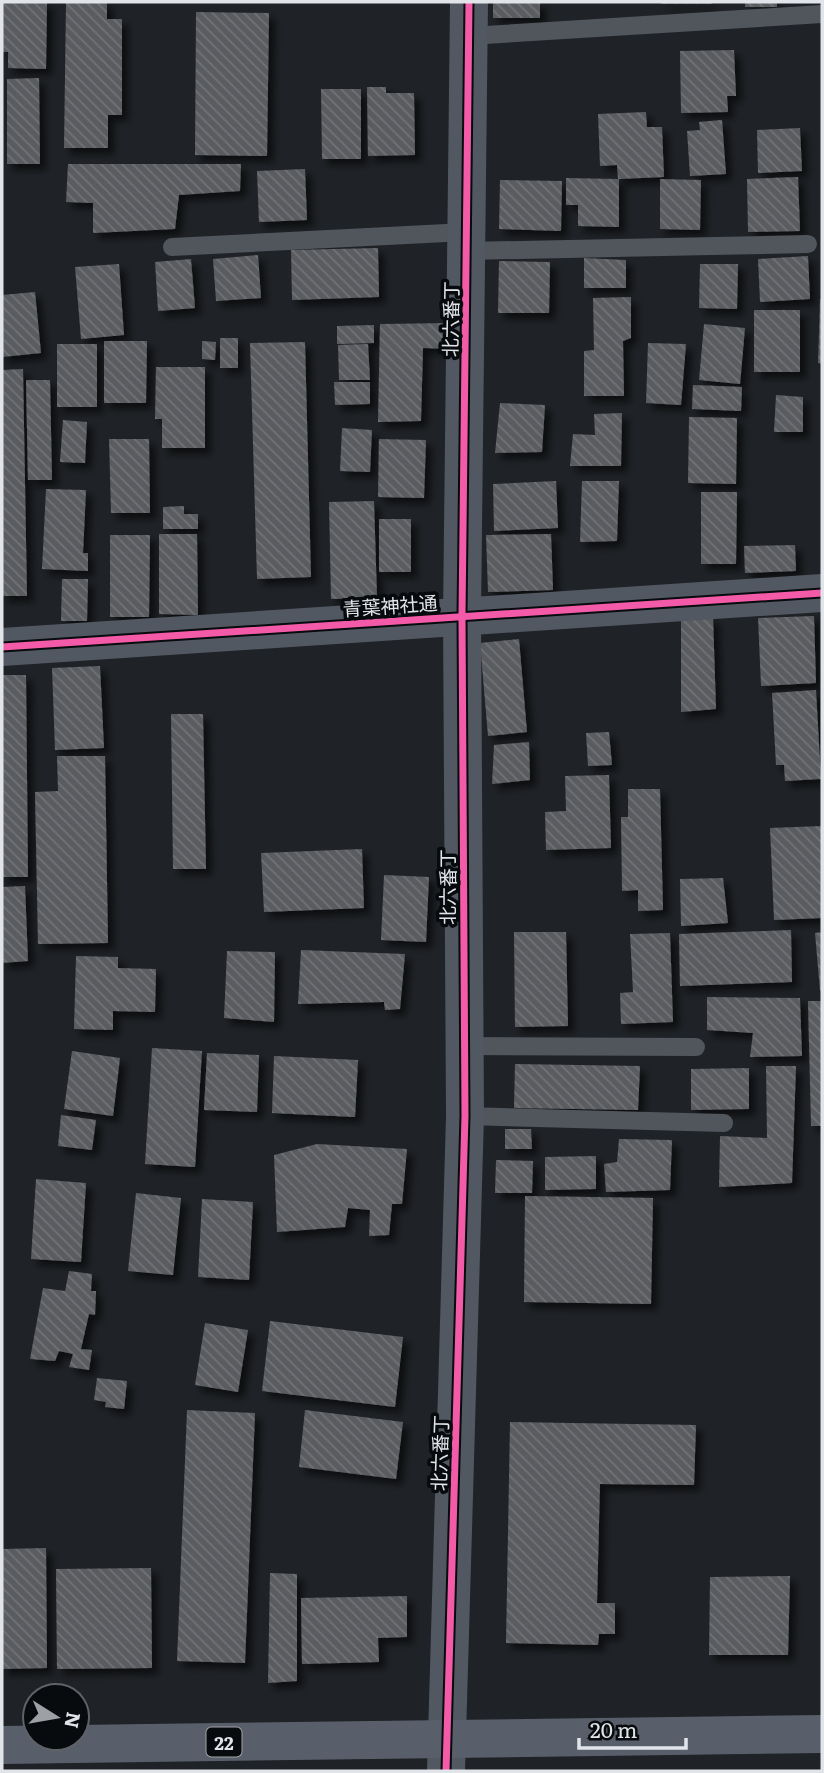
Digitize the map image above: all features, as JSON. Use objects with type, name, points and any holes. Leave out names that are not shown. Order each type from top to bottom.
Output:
[{"type":"main road","name":"22","points":[[2,1745],[446,1755],[822,1734]]},
{"type":"street","name":"北六番丁","points":[[446,1755],[465,1116],[462,616],[469,19]]},
{"type":"street","name":"青葉神社通","points":[[2,647],[822,593]]},
{"type":"lane","points":[[469,19],[822,14]]},
{"type":"lane","points":[[173,247],[466,242],[808,244]]},
{"type":"lane","points":[[464,1046],[696,1047]]},
{"type":"lane","points":[[465,1116],[724,1123]]},
{"type":"building","points":[[2,2],[47,2],[46,69],[8,68],[8,52],[2,52]]},
{"type":"building","points":[[66,2],[107,2],[107,19],[122,19],[122,115],[108,115],[108,148],[64,148]]},
{"type":"building","points":[[493,2],[540,2],[540,18],[493,18]]},
{"type":"building","points":[[712,2],[712,4],[661,4]]},
{"type":"building","points":[[745,2],[777,2],[777,7],[745,7]]},
{"type":"building","points":[[196,12],[269,13],[267,156],[195,155]]},
{"type":"building","points":[[734,50],[736,96],[727,96],[728,112],[681,113],[680,51]]},
{"type":"building","points":[[39,78],[40,164],[7,164],[7,79]]},
{"type":"building","points":[[367,87],[386,87],[386,93],[414,93],[415,155],[368,156]]},
{"type":"building","points":[[321,89],[361,89],[361,159],[322,159]]},
{"type":"building","points":[[646,112],[647,127],[662,127],[664,177],[619,179],[619,227],[578,226],[578,205],[566,205],[566,178],[618,179],[617,165],[600,166],[598,114]]},
{"type":"building","points":[[722,120],[726,174],[690,176],[687,131],[700,130],[699,122]]},
{"type":"building","points":[[800,128],[802,171],[758,173],[757,130]]},
{"type":"building","points":[[68,164],[241,164],[240,191],[179,195],[175,229],[93,233],[93,203],[66,202]]},
{"type":"building","points":[[305,169],[307,220],[259,222],[257,171]]},
{"type":"building","points":[[798,177],[800,231],[748,232],[747,179]]},
{"type":"building","points":[[660,179],[701,180],[700,230],[660,229]]},
{"type":"building","points":[[500,180],[562,181],[561,231],[499,229]]},
{"type":"building","points":[[378,248],[379,297],[292,300],[291,250]]},
{"type":"building","points":[[258,255],[261,298],[216,301],[213,259]]},
{"type":"building","points":[[808,256],[810,299],[760,302],[758,259]]},
{"type":"building","points":[[584,258],[626,260],[626,288],[584,288]]},
{"type":"building","points":[[191,259],[195,308],[158,311],[155,262]]},
{"type":"building","points":[[499,261],[550,262],[549,313],[498,313]]},
{"type":"building","points":[[119,264],[124,335],[81,339],[75,267]]},
{"type":"building","points":[[700,264],[738,264],[737,309],[699,308]]},
{"type":"building","points":[[35,292],[41,353],[2,357],[2,295]]},
{"type":"building","points":[[631,297],[631,338],[623,341],[624,396],[584,396],[584,351],[594,350],[593,298]]},
{"type":"building","points":[[822,299],[822,364],[818,363]]},
{"type":"building","points":[[754,310],[800,310],[800,372],[754,372]]},
{"type":"building","points":[[450,323],[450,349],[423,348],[421,421],[378,422],[380,324]]},
{"type":"building","points":[[704,324],[745,328],[740,384],[699,380]]},
{"type":"building","points":[[374,325],[374,343],[337,344],[337,326]]},
{"type":"building","points":[[220,338],[238,338],[238,368],[220,368]]},
{"type":"building","points":[[104,341],[147,341],[146,403],[104,403]]},
{"type":"building","points":[[202,341],[216,342],[215,360],[202,359]]},
{"type":"building","points":[[305,342],[311,577],[257,579],[250,343]]},
{"type":"building","points":[[648,343],[686,344],[681,405],[646,403]]},
{"type":"building","points":[[57,344],[97,344],[97,407],[57,407]]},
{"type":"building","points":[[368,344],[370,380],[339,380],[338,345]]},
{"type":"building","points":[[156,367],[205,367],[205,448],[162,448],[162,419],[155,419]]},
{"type":"building","points":[[23,369],[27,596],[2,596],[2,370]]},
{"type":"building","points":[[26,380],[50,380],[52,480],[28,480]]},
{"type":"building","points":[[334,382],[370,382],[370,404],[335,405]]},
{"type":"building","points":[[693,385],[742,387],[741,411],[692,409]]},
{"type":"building","points":[[776,395],[803,397],[803,432],[774,432]]},
{"type":"building","points":[[500,403],[545,405],[542,452],[495,453]]},
{"type":"building","points":[[622,413],[621,466],[570,466],[573,434],[595,435],[594,414]]},
{"type":"building","points":[[689,417],[737,418],[736,484],[688,483]]},
{"type":"building","points":[[63,420],[87,422],[85,463],[60,462]]},
{"type":"building","points":[[342,428],[372,430],[370,472],[340,471]]},
{"type":"building","points":[[109,439],[149,439],[150,513],[111,513]]},
{"type":"building","points":[[379,439],[426,440],[424,498],[378,497]]},
{"type":"building","points":[[556,481],[558,528],[494,531],[493,484]]},
{"type":"building","points":[[582,481],[619,481],[617,541],[580,542]]},
{"type":"building","points":[[46,489],[86,490],[83,553],[88,553],[88,571],[42,569]]},
{"type":"building","points":[[701,492],[737,492],[736,564],[701,564]]},
{"type":"building","points":[[374,501],[377,598],[331,599],[329,502]]},
{"type":"building","points":[[184,506],[184,514],[198,514],[198,529],[163,529],[163,507]]},
{"type":"building","points":[[379,519],[411,519],[411,572],[379,572]]},
{"type":"building","points":[[159,534],[197,534],[198,615],[159,614]]},
{"type":"building","points":[[551,534],[553,590],[488,592],[486,535]]},
{"type":"building","points":[[110,535],[150,535],[149,617],[110,617]]},
{"type":"building","points":[[795,545],[796,571],[745,573],[744,546]]},
{"type":"building","points":[[62,579],[88,579],[87,621],[61,621]]},
{"type":"building","points":[[814,616],[816,683],[761,686],[758,618]]},
{"type":"building","points":[[713,617],[716,709],[681,712],[681,619]]},
{"type":"building","points":[[519,639],[527,732],[488,736],[480,643]]},
{"type":"building","points":[[100,666],[104,748],[55,750],[52,668]]},
{"type":"building","points":[[2,675],[26,675],[28,877],[2,877]]},
{"type":"building","points":[[816,690],[821,779],[785,781],[784,765],[776,765],[772,693]]},
{"type":"building","points":[[171,714],[203,714],[206,869],[173,869]]},
{"type":"building","points":[[609,732],[612,765],[588,766],[586,733]]},
{"type":"building","points":[[529,742],[530,780],[492,784],[494,745]]},
{"type":"building","points":[[57,756],[105,756],[108,943],[38,944],[35,792],[58,791]]},
{"type":"building","points":[[609,775],[611,848],[546,850],[545,812],[566,811],[565,776]]},
{"type":"building","points":[[628,789],[660,789],[663,910],[638,911],[638,890],[622,891],[621,817],[628,817]]},
{"type":"building","points":[[821,826],[822,918],[774,920],[770,828]]},
{"type":"building","points":[[362,849],[364,908],[264,912],[261,853]]},
{"type":"building","points":[[384,875],[429,877],[426,942],[381,940]]},
{"type":"building","points":[[723,878],[728,923],[681,926],[680,879]]},
{"type":"building","points":[[25,886],[28,961],[2,963],[2,887]]},
{"type":"building","points":[[791,930],[792,982],[680,986],[679,934]]},
{"type":"building","points":[[514,932],[566,932],[568,1026],[515,1027]]},
{"type":"building","points":[[822,932],[822,991],[820,991],[815,933]]},
{"type":"building","points":[[670,933],[673,1022],[621,1024],[620,993],[633,992],[630,934]]},
{"type":"building","points":[[301,950],[405,954],[400,1009],[385,1010],[384,1002],[298,1004]]},
{"type":"building","points":[[227,951],[275,952],[274,1022],[224,1018]]},
{"type":"building","points":[[76,956],[118,957],[118,968],[156,969],[155,1012],[113,1011],[113,1030],[74,1029]]},
{"type":"building","points":[[707,997],[800,998],[802,1056],[750,1057],[753,1033],[707,1030]]},
{"type":"building","points":[[808,1001],[822,1001],[822,1126],[811,1126]]},
{"type":"building","points":[[152,1048],[202,1051],[195,1167],[145,1164]]},
{"type":"building","points":[[72,1051],[120,1058],[113,1116],[64,1109]]},
{"type":"building","points":[[207,1053],[259,1055],[257,1112],[204,1110]]},
{"type":"building","points":[[274,1056],[358,1060],[355,1117],[272,1113]]},
{"type":"building","points":[[515,1064],[640,1066],[638,1110],[514,1108]]},
{"type":"building","points":[[766,1066],[796,1066],[792,1183],[719,1187],[720,1136],[767,1138]]},
{"type":"building","points":[[749,1068],[749,1109],[691,1110],[691,1069]]},
{"type":"building","points":[[61,1115],[96,1120],[92,1150],[58,1146]]},
{"type":"building","points":[[505,1129],[531,1129],[532,1149],[505,1149]]},
{"type":"building","points":[[619,1139],[672,1140],[670,1190],[606,1192],[604,1164],[617,1162]]},
{"type":"building","points":[[317,1144],[407,1149],[402,1204],[392,1204],[389,1235],[369,1236],[370,1210],[348,1208],[345,1227],[277,1232],[274,1155]]},
{"type":"building","points":[[596,1156],[596,1189],[545,1190],[545,1157]]},
{"type":"building","points":[[496,1160],[533,1161],[532,1193],[495,1193]]},
{"type":"building","points":[[36,1179],[86,1183],[81,1262],[31,1259]]},
{"type":"building","points":[[136,1193],[181,1198],[173,1275],[128,1271]]},
{"type":"building","points":[[525,1196],[653,1198],[651,1304],[524,1302]]},
{"type":"building","points":[[202,1199],[253,1202],[249,1280],[198,1277]]},
{"type":"building","points":[[69,1271],[92,1274],[91,1291],[96,1291],[95,1315],[89,1314],[81,1349],[92,1350],[89,1370],[69,1367],[73,1354],[59,1351],[55,1361],[30,1359],[43,1288],[65,1291]]},
{"type":"building","points":[[270,1321],[403,1337],[395,1407],[262,1391]]},
{"type":"building","points":[[205,1323],[248,1330],[238,1392],[195,1385]]},
{"type":"building","points":[[97,1378],[127,1381],[124,1409],[105,1407],[106,1402],[94,1400]]},
{"type":"building","points":[[187,1410],[255,1413],[245,1663],[177,1661]]},
{"type":"building","points":[[305,1410],[403,1422],[396,1479],[299,1467]]},
{"type":"building","points":[[510,1422],[696,1425],[694,1485],[600,1484],[597,1603],[615,1603],[615,1634],[599,1634],[598,1645],[506,1643]]},
{"type":"building","points":[[46,1548],[47,1668],[2,1669],[2,1549]]},
{"type":"building","points":[[151,1568],[152,1668],[57,1669],[56,1569]]},
{"type":"building","points":[[270,1573],[297,1574],[297,1681],[268,1683]]},
{"type":"building","points":[[790,1576],[788,1655],[709,1655],[710,1577]]},
{"type":"building","points":[[407,1596],[407,1637],[378,1638],[379,1662],[302,1664],[301,1598]]},
{"type":"cycle path","points":[[446,1771],[465,1116],[462,616],[469,2]]},
{"type":"cycle path","points":[[2,647],[822,593]]}]
